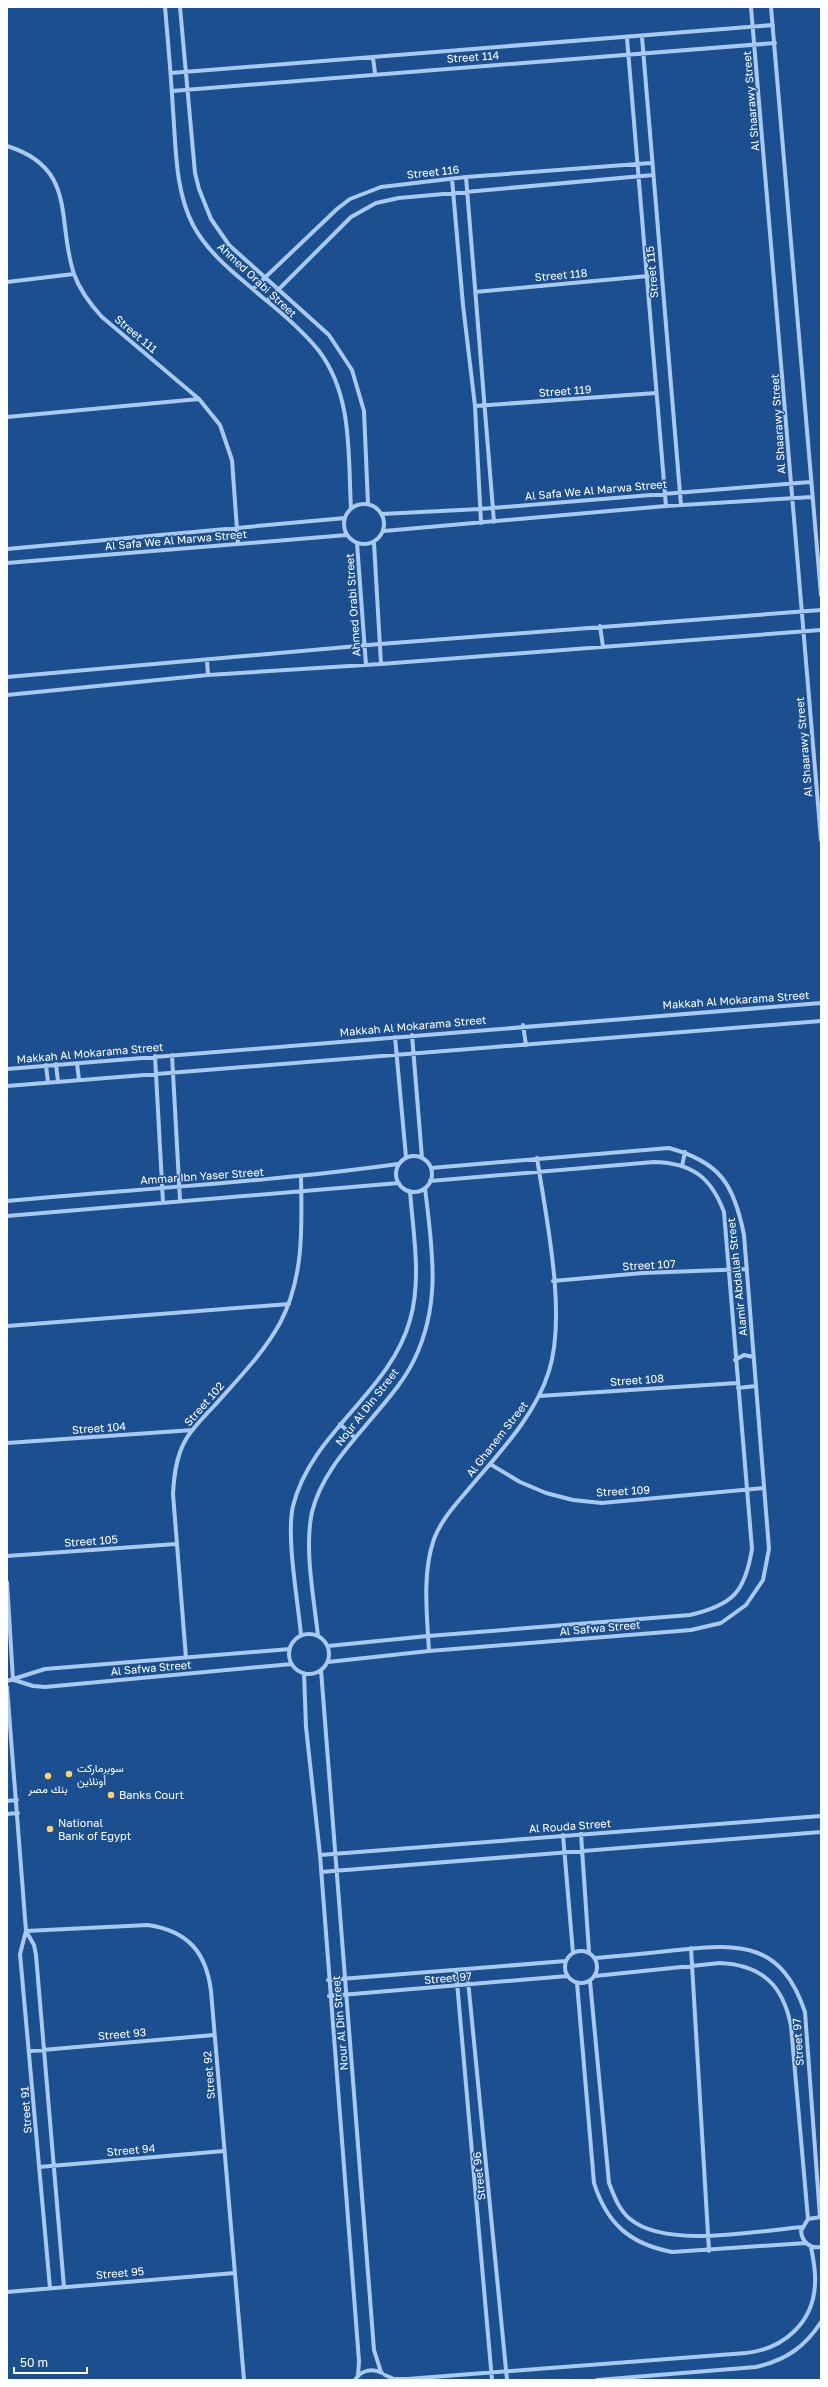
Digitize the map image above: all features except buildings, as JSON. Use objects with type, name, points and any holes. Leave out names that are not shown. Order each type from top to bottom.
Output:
[{"type":"street","name":"Ahmed Orabi Street","points":[[165,7],[177,171],[186,208],[193,225],[215,255],[304,334],[319,352],[332,372],[341,394],[346,417],[351,509]]},
{"type":"street","name":"Ahmed Orabi Street","points":[[180,7],[195,173],[204,204],[216,228],[230,246],[328,335],[352,370],[364,411],[368,504]]},
{"type":"street","name":"Al Shaarawy Street","points":[[751,7],[821,840]]},
{"type":"street","points":[[771,7],[810,482],[821,595]]},
{"type":"street","name":"Street 114","points":[[170,73],[642,37],[773,25]]},
{"type":"street","name":"Street 115","points":[[642,37],[651,163],[681,505]]},
{"type":"street","name":"Street 115","points":[[627,38],[639,164],[666,506]]},
{"type":"street","name":"Street 114","points":[[172,91],[376,73],[775,43]]},
{"type":"street","points":[[373,58],[376,73]]},
{"type":"street","name":"Street 111","points":[[7,146],[27,154],[37,161],[53,180],[63,202],[74,274],[88,302],[102,317],[199,399],[217,420],[229,447],[234,472],[238,543]]},
{"type":"street","name":"Street 116","points":[[253,289],[337,209],[350,199],[381,187],[466,177],[651,163]]},
{"type":"street","name":"Street 116","points":[[267,301],[343,224],[358,212],[387,200],[653,175]]},
{"type":"street","points":[[466,177],[494,522]]},
{"type":"street","points":[[452,179],[463,305],[475,406],[481,523]]},
{"type":"street","points":[[7,282],[74,274]]},
{"type":"street","name":"Street 118","points":[[475,292],[648,276]]},
{"type":"street","name":"Street 119","points":[[475,406],[656,393]]},
{"type":"street","points":[[7,417],[199,399]]},
{"type":"street","name":"Al Safa We Al Marwa Street","points":[[382,514],[494,508],[665,492],[810,482]]},
{"type":"street","name":"Al Safa We Al Marwa Street","points":[[384,531],[666,506],[812,497]]},
{"type":"street","points":[[374,543],[357,544],[347,535],[345,518],[351,509],[362,504],[374,506],[382,514],[385,522],[384,531],[374,543],[381,664]]},
{"type":"street","name":"Al Safa We Al Marwa Street","points":[[7,549],[345,518]]},
{"type":"street","name":"Al Safa We Al Marwa Street","points":[[7,563],[347,535]]},
{"type":"street","name":"Ahmed Orabi Street","points":[[357,544],[366,665]]},
{"type":"street","points":[[7,677],[380,644],[802,610],[821,610]]},
{"type":"street","points":[[600,626],[602,647]]},
{"type":"street","points":[[7,695],[208,675],[381,664],[821,630]]},
{"type":"street","points":[[207,660],[208,675]]},
{"type":"street","name":"Makkah Al Mokarama Street","points":[[7,1069],[523,1025],[821,1003]]},
{"type":"street","points":[[7,1086],[526,1046],[821,1021]]},
{"type":"street","points":[[523,1025],[526,1046]]},
{"type":"street","points":[[412,1035],[422,1158]]},
{"type":"street","points":[[395,1037],[406,1157]]},
{"type":"street","points":[[172,1055],[180,1200]]},
{"type":"street","points":[[155,1056],[163,1202]]},
{"type":"street","points":[[77,1062],[79,1080]]},
{"type":"street","points":[[56,1064],[58,1082]]},
{"type":"street","points":[[46,1065],[48,1083]]},
{"type":"street","name":"Alamir Abdallah Street","points":[[431,1168],[652,1148],[669,1148],[692,1154],[713,1168],[729,1186],[739,1208],[744,1235],[764,1488]]},
{"type":"street","points":[[682,1166],[685,1152]]},
{"type":"street","points":[[413,1156],[422,1158],[431,1168],[430,1181],[425,1188],[410,1191],[399,1183],[396,1174],[398,1164],[406,1157],[413,1156]]},
{"type":"street","name":"Al Ghanem Street","points":[[429,1651],[427,1572],[434,1539],[452,1510],[526,1417],[539,1396],[550,1369],[555,1341],[553,1281],[536,1158]]},
{"type":"street","name":"Alamir Abdallah Street","points":[[430,1181],[654,1162],[672,1163],[682,1166],[690,1169],[706,1180],[718,1194],[724,1212],[735,1360],[748,1490]]},
{"type":"street","name":"Ammar Ibn Yaser Street","points":[[7,1201],[162,1187],[300,1178],[398,1164]]},
{"type":"street","name":"Street 102","points":[[186,1658],[176,1544],[173,1494],[174,1473],[185,1441],[257,1358],[269,1341],[289,1304],[296,1282],[300,1258],[300,1178]]},
{"type":"street","name":"Ammar Ibn Yaser Street","points":[[7,1216],[180,1200],[301,1193],[399,1183]]},
{"type":"street","name":"Nour Al Din Street","points":[[318,1636],[309,1544],[312,1512],[323,1483],[355,1438],[402,1379],[414,1360],[427,1325],[434,1288],[425,1188]]},
{"type":"street","name":"Nour Al Din Street","points":[[301,1635],[292,1543],[293,1507],[304,1473],[340,1424],[377,1381],[397,1353],[410,1321],[416,1287],[410,1191]]},
{"type":"street","name":"Street 107","points":[[553,1281],[643,1273],[747,1269]]},
{"type":"street","points":[[7,1326],[289,1304]]},
{"type":"street","points":[[735,1360],[744,1355],[754,1357]]},
{"type":"street","name":"Street 108","points":[[539,1396],[737,1382]]},
{"type":"street","points":[[738,1388],[756,1386]]},
{"type":"street","points":[[340,1424],[355,1438]]},
{"type":"street","name":"Street 104","points":[[7,1443],[193,1430]]},
{"type":"street","name":"Street 109","points":[[490,1464],[527,1485],[546,1493],[573,1500],[602,1503],[764,1488]]},
{"type":"street","name":"Al Safwa Street","points":[[328,1662],[429,1651],[691,1630],[721,1623],[746,1605],[763,1580],[769,1549],[764,1488]]},
{"type":"street","name":"Al Safwa Street","points":[[328,1646],[428,1636],[690,1615],[714,1609],[735,1595],[748,1574],[752,1549],[748,1490]]},
{"type":"street","name":"Street 105","points":[[7,1556],[176,1544]]},
{"type":"street","points":[[7,1582],[13,1680]]},
{"type":"street","points":[[309,1634],[318,1636],[328,1646],[328,1662],[322,1670],[313,1674],[304,1673],[292,1664],[290,1649],[294,1641],[301,1635],[309,1634]]},
{"type":"street","name":"Al Safwa Street","points":[[7,1681],[31,1672],[45,1669],[290,1649]]},
{"type":"street","name":"Al Safwa Street","points":[[13,1680],[44,1687],[292,1664]]},
{"type":"street","name":"Nour Al Din Street","points":[[322,1670],[374,2350],[383,2374]]},
{"type":"street","name":"Nour Al Din Street","points":[[304,1673],[306,1727],[320,1855],[328,1980],[359,2361],[358,2376]]},
{"type":"street","name":"Street 91","points":[[7,1687],[26,1931],[20,1954],[30,2051],[50,2288]]},
{"type":"street","points":[[7,1801],[17,1800]]},
{"type":"street","points":[[7,1814],[18,1813]]},
{"type":"street","name":"Al Rouda Street","points":[[320,1855],[821,1816]]},
{"type":"street","points":[[321,1872],[564,1851],[821,1832]]},
{"type":"street","points":[[581,1834],[589,1952]]},
{"type":"street","points":[[563,1836],[573,1953]]},
{"type":"street","name":"Street 92","points":[[26,1931],[148,1925],[164,1927],[179,1934],[192,1944],[202,1958],[208,1974],[244,2380]]},
{"type":"street","name":"Street 91","points":[[26,1931],[35,1951],[45,2050],[64,2287]]},
{"type":"street","name":"Street 97","points":[[595,1958],[723,1946],[746,1948],[767,1957],[779,1967],[798,1990],[805,2012],[821,2217]]},
{"type":"street","points":[[691,1948],[709,2251]]},
{"type":"street","points":[[581,1950],[589,1952],[595,1958],[598,1967],[595,1976],[590,1981],[577,1982],[568,1976],[565,1969],[566,1961],[573,1953],[581,1950]]},
{"type":"street","name":"Street 97","points":[[328,1980],[456,1971],[566,1961]]},
{"type":"street","name":"Street 97","points":[[595,1976],[692,1965],[737,1964],[754,1970],[769,1980],[780,1993],[788,2009],[808,2219]]},
{"type":"street","name":"Street 96","points":[[467,1970],[507,2380]]},
{"type":"street","name":"Street 96","points":[[456,1971],[492,2380]]},
{"type":"street","name":"Street 97","points":[[330,1996],[457,1987],[568,1976]]},
{"type":"street","points":[[590,1981],[609,2182],[616,2202],[630,2219],[648,2230],[669,2236],[708,2236],[802,2227]]},
{"type":"street","points":[[577,1982],[594,2183],[599,2200],[609,2216],[621,2230],[637,2241],[654,2248],[672,2252],[709,2251],[806,2243]]},
{"type":"street","name":"Street 93","points":[[30,2051],[214,2035]]},
{"type":"street","name":"Street 94","points":[[39,2167],[224,2151]]},
{"type":"street","points":[[821,2217],[808,2219],[802,2227],[801,2236],[806,2243],[811,2246],[821,2247]]},
{"type":"street","points":[[355,2380],[358,2376],[368,2370],[394,2379],[407,2379],[492,2374],[746,2353],[770,2348],[791,2336],[806,2317],[811,2306],[815,2282],[811,2246]]},
{"type":"street","name":"Street 95","points":[[7,2292],[235,2273]]},
{"type":"street","points":[[597,2380],[756,2367],[772,2363],[801,2348],[821,2322]]},
{"type":"street","points":[[383,2374],[389,2380]]},
{"type":"place","name":"سوبرماركت أونلاين","points":[[69,1774]]},
{"type":"place","name":"بنك مصر","points":[[48,1776]]},
{"type":"place","name":"Banks Court","points":[[111,1795]]},
{"type":"place","name":"National Bank of Egypt","points":[[50,1829]]}]
